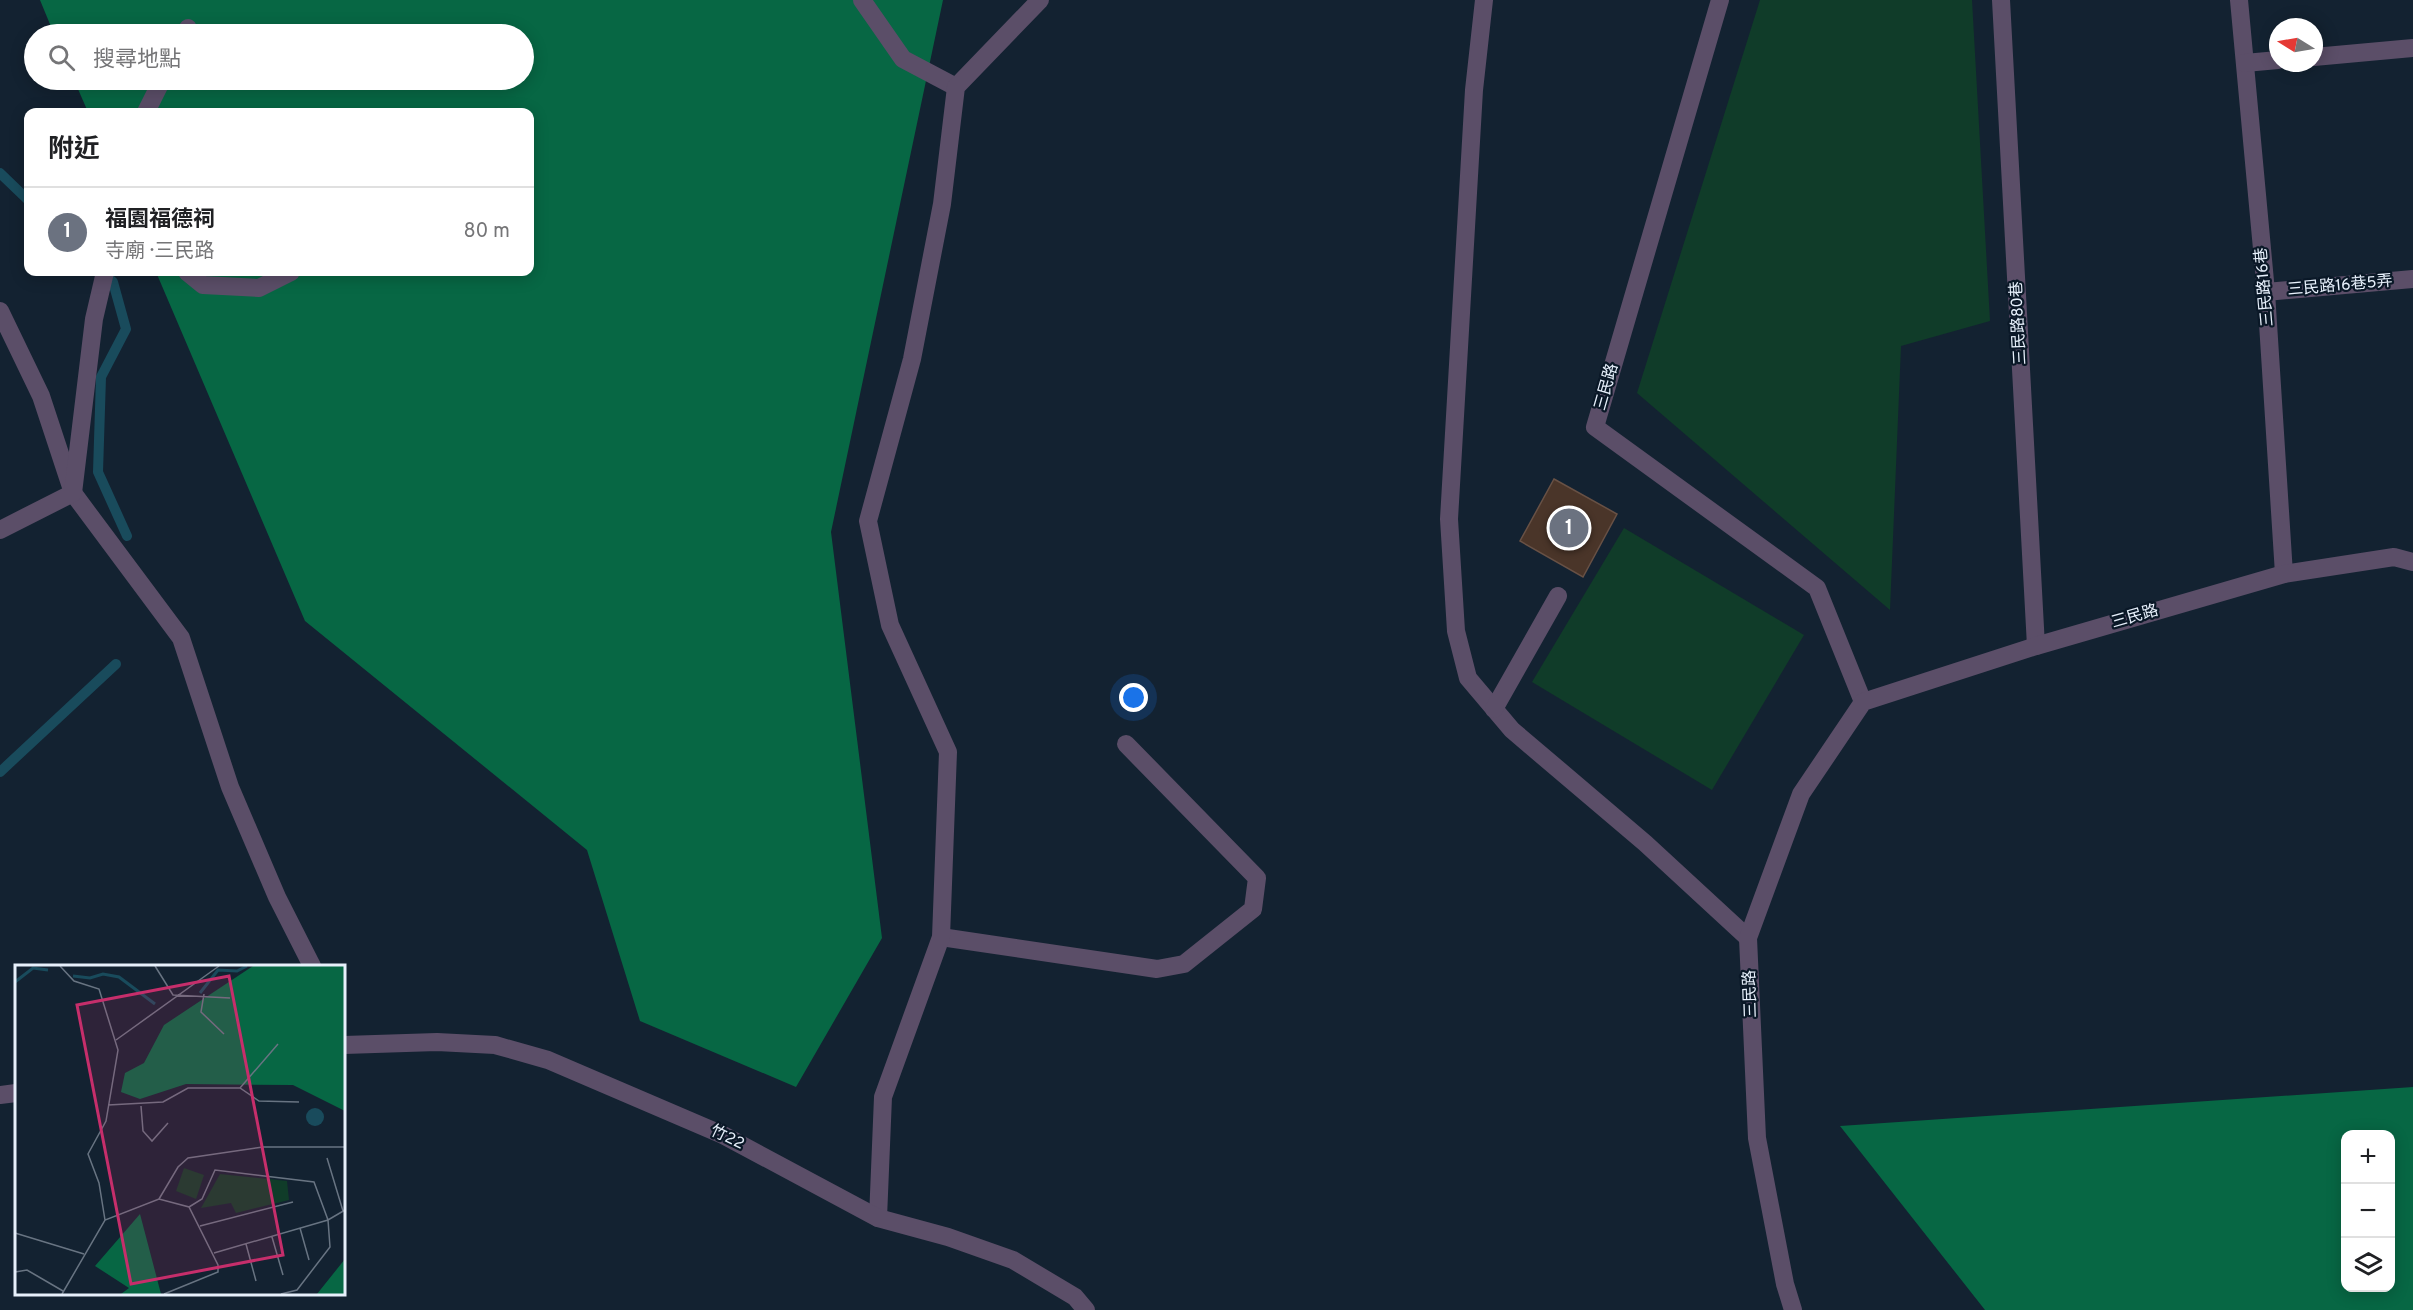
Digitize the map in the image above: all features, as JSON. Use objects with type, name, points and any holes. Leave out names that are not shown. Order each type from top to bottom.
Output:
[{"type":"street","points":[[862,0],[903,59],[956,87]]},
{"type":"street","points":[[878,1218],[883,1097],[941,937],[948,752],[890,624],[867,521],[912,359],[942,204],[956,87],[1040,0]]},
{"type":"street","points":[[1484,0],[1474,90],[1449,519],[1456,631],[1468,678],[1512,730],[1645,843],[1748,938]]},
{"type":"street","name":"三民路","points":[[1720,0],[1595,427],[1818,588],[1863,702]]},
{"type":"street","name":"三民路80巷","points":[[2001,0],[2036,646]]},
{"type":"street","name":"三民路16巷","points":[[2239,0],[2266,292],[2284,574]]},
{"type":"street","points":[[2323,56],[2413,48]]},
{"type":"street","points":[[2245,63],[2269,61]]},
{"type":"street","points":[[148,108],[157,90]]},
{"type":"street","points":[[192,276],[202,285],[259,288],[283,276]]},
{"type":"street","name":"三民路16巷5弄","points":[[2266,292],[2413,279]]},
{"type":"street","points":[[73,494],[94,319],[103,280]]},
{"type":"street","points":[[0,311],[41,396],[73,494],[182,638],[230,787],[277,897],[311,965]]},
{"type":"street","points":[[0,530],[73,494]]},
{"type":"street","name":"三民路","points":[[1793,1310],[1785,1284],[1757,1138],[1748,938],[1801,794],[1863,702],[2036,646],[2284,574],[2394,557],[2413,562]]},
{"type":"street","points":[[1494,709],[1558,596]]},
{"type":"street","points":[[941,937],[1157,969],[1184,964],[1253,909],[1257,878],[1126,744]]},
{"type":"street","name":"竹22","points":[[346,1040],[495,1045],[548,1060],[723,1135],[878,1218],[948,1237],[1013,1260],[1075,1297],[1086,1310]]},
{"type":"street","points":[[0,1095],[15,1093]]},
{"type":"green space","points":[[40,0],[943,0],[831,532],[882,938],[796,1087],[640,1021],[587,850],[305,621],[158,276],[534,276],[534,108],[86,108],[78,90],[534,90],[534,24],[50,24]]},
{"type":"green space","points":[[1760,0],[1972,0],[1990,321],[1901,346],[1890,610],[1637,393]]},
{"type":"green space","points":[[1624,528],[1804,635],[1712,790],[1532,682]]},
{"type":"green space","points":[[2413,1087],[2413,1310],[1985,1310],[1840,1126]]},
{"type":"building","points":[[1554,479],[1617,514],[1583,577],[1520,541]]},
{"type":"waterway","points":[[0,173],[24,196]]},
{"type":"waterway","points":[[106,276],[113,282],[126,329],[101,377],[98,472],[127,536]]},
{"type":"waterway","points":[[0,772],[116,664]]},
{"type":"place","name":"福園福德祠","points":[[1569,528]]}]
